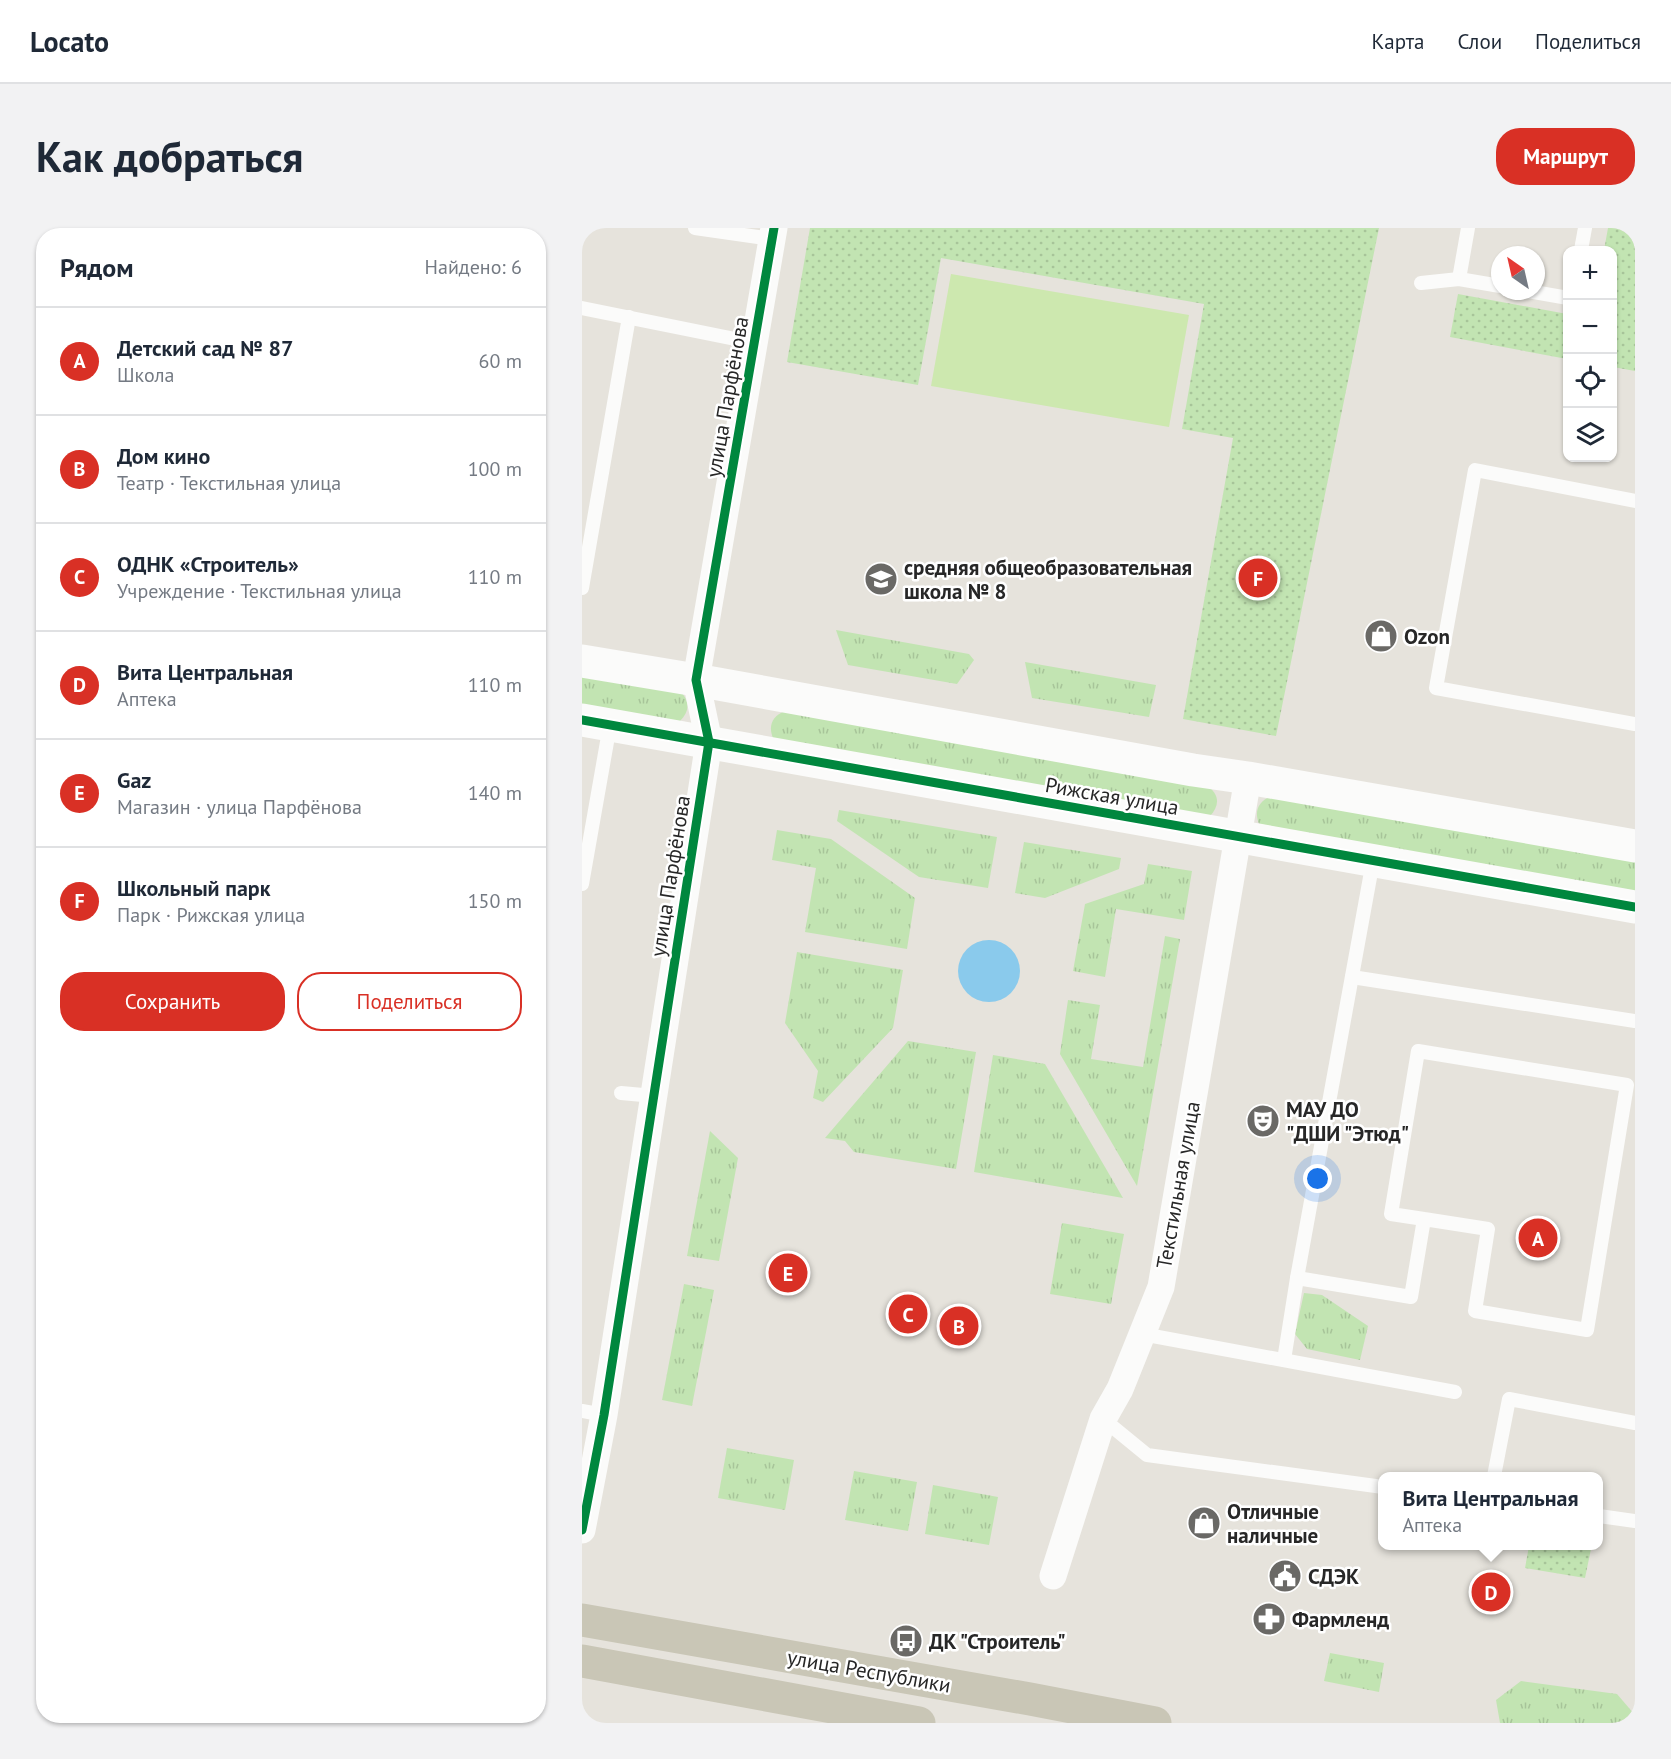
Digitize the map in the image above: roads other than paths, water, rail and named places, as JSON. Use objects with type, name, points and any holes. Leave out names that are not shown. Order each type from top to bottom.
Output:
[{"type":"main road","name":"улица Республики","points":[[582,1620],[1155,1723]]},
{"type":"main road","name":"улица Республики","points":[[582,1661],[920,1723]]},
{"type":"street","name":"улица Парфёнова","points":[[582,1530],[593,1413],[654,1096],[709,742],[696,680],[773,233]]},
{"type":"street","name":"Рижская улица","points":[[582,661],[1635,846]]},
{"type":"street","name":"Рижская улица","points":[[596,722],[1635,908]]},
{"type":"street","name":"Текстильная улица","points":[[1053,1576],[1103,1419],[1120,1389],[1161,1287],[1248,778]]},
{"type":"lane","points":[[695,228],[773,233]]},
{"type":"lane","points":[[1459,279],[1468,228]]},
{"type":"lane","points":[[1582,246],[1585,228]]},
{"type":"lane","points":[[1420,283],[1459,279],[1491,284]]},
{"type":"lane","points":[[1545,294],[1563,297]]},
{"type":"lane","points":[[582,308],[755,343]]},
{"type":"lane","points":[[582,588],[586,544],[629,317]]},
{"type":"lane","points":[[1635,501],[1475,470],[1436,687],[1635,724]]},
{"type":"lane","points":[[582,884],[596,722]]},
{"type":"lane","points":[[1284,1360],[1373,861]]},
{"type":"lane","points":[[1352,977],[1635,1020]]},
{"type":"lane","points":[[1418,1051],[1627,1085],[1587,1330],[1475,1311],[1488,1229],[1424,1219],[1391,1214],[1418,1051]]},
{"type":"lane","points":[[621,1092],[654,1096]]},
{"type":"lane","points":[[1297,1278],[1411,1297],[1424,1219]]},
{"type":"lane","points":[[1142,1334],[1455,1392]]},
{"type":"lane","points":[[1495,1472],[1509,1399],[1635,1424]]},
{"type":"lane","points":[[1103,1419],[1148,1455],[1378,1486]]},
{"type":"lane","points":[[1603,1517],[1635,1521]]},
{"type":"water","points":[[989,940],[1011,949],[1020,971],[1011,993],[989,1002],[967,993],[958,971],[967,949]]},
{"type":"place","name":"Школьный парк","points":[[1258,578]]},
{"type":"place","name":"средняя общеобразовательная школа № 8","points":[[881,579]]},
{"type":"place","name":"Ozon","points":[[1381,636]]},
{"type":"place","name":"МАУ ДО \"ДШИ \"Этюд\"","points":[[1263,1121]]},
{"type":"place","name":"Детский сад № 87","points":[[1538,1238]]},
{"type":"place","name":"Gaz","points":[[788,1273]]},
{"type":"place","name":"ОДНК «Строитель»","points":[[908,1314]]},
{"type":"place","name":"Дом кино","points":[[959,1326]]},
{"type":"place","name":"Отличные наличные","points":[[1204,1523]]},
{"type":"place","name":"СДЭК","points":[[1285,1576]]},
{"type":"place","name":"Вита Центральная","points":[[1491,1592]]},
{"type":"place","name":"Фармленд","points":[[1269,1619]]},
{"type":"place","name":"ДК \"Строитель\"","points":[[906,1641]]}]
